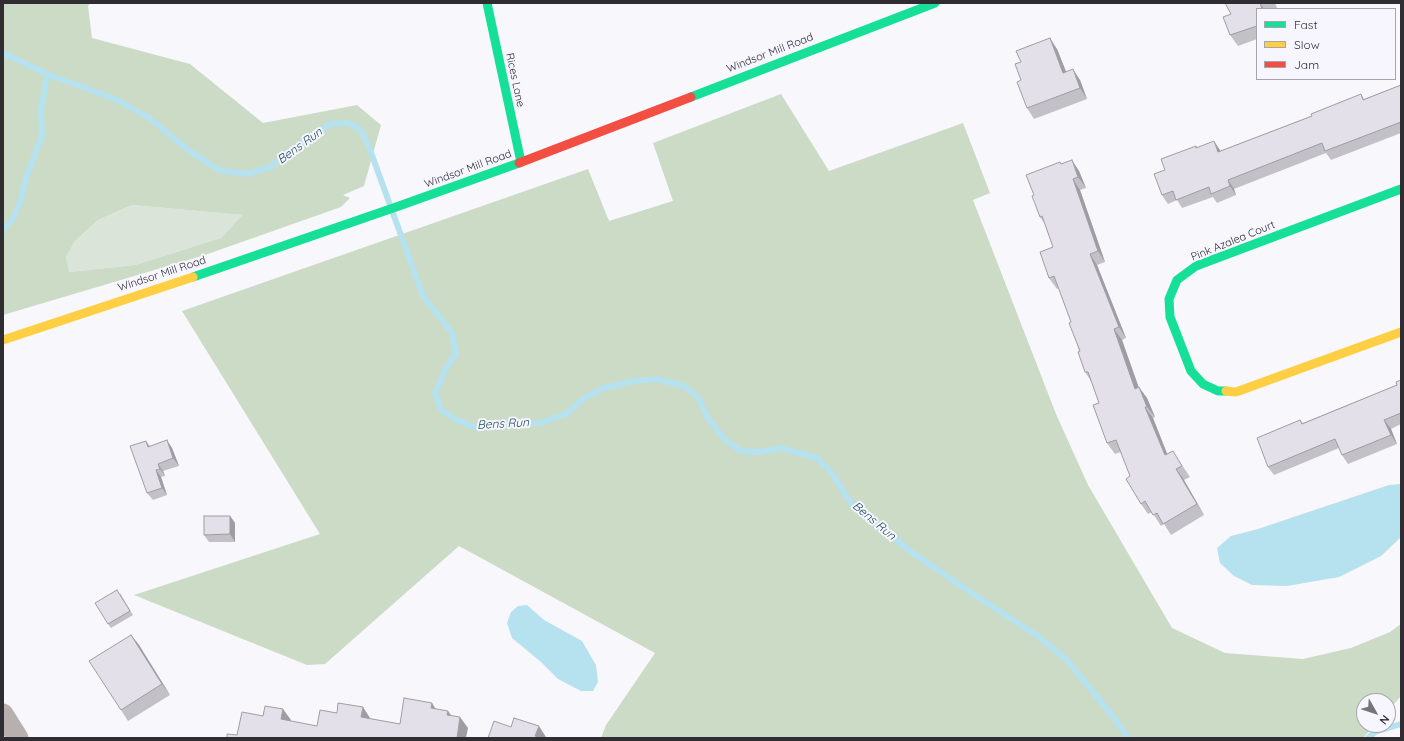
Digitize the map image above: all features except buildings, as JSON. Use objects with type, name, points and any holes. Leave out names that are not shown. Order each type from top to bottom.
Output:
[{"type":"main road","name":"Rices Lane","points":[[487,3],[522,162]]},
{"type":"main road","name":"Windsor Mill Road","points":[[3,340],[384,212],[522,162],[935,3]]},
{"type":"main road","name":"Pink Azalea Court","points":[[1401,189],[1196,266],[1177,280],[1169,299],[1170,317],[1191,371],[1203,384],[1218,391],[1236,392],[1401,332]]},
{"type":"street","points":[[3,714],[18,738]]},
{"type":"shaded area","points":[[132,205],[244,215],[221,238],[135,265],[68,272],[66,257],[75,241],[98,220]]},
{"type":"green space","points":[[3,3],[90,3],[88,6],[92,38],[190,64],[263,123],[357,105],[381,125],[364,186],[343,195],[350,198],[341,207],[205,255],[3,315]],"holes":[[[132,205],[243,215],[221,238],[135,265],[69,272],[66,257],[75,241],[98,220]]]},
{"type":"green space","points":[[781,94],[829,171],[963,123],[990,193],[973,200],[1056,414],[1088,485],[1172,628],[1225,653],[1303,659],[1351,648],[1390,632],[1401,624],[1401,696],[1396,702],[1396,693],[1356,693],[1356,733],[1368,733],[1363,738],[601,738],[606,725],[655,653],[459,546],[325,664],[307,665],[134,595],[320,534],[182,311],[588,169],[609,221],[673,201],[653,143]]},
{"type":"water","points":[[1401,484],[1401,537],[1381,556],[1339,577],[1287,586],[1252,585],[1234,576],[1220,563],[1217,548],[1231,536],[1258,529],[1389,485]]},
{"type":"water","points":[[527,605],[544,620],[582,641],[596,665],[598,682],[593,691],[581,691],[558,679],[541,662],[512,638],[507,623],[511,612],[518,606]]},
{"type":"waterway","name":"Bens Run","points":[[3,53],[47,74],[115,99],[149,118],[187,149],[219,170],[247,174],[271,167],[284,155],[330,124],[348,123],[361,130],[369,147],[423,296],[452,333],[456,353],[445,370],[435,393],[441,410],[455,419],[477,428],[540,423],[566,414],[586,397],[604,388],[634,381],[657,379],[684,386],[698,397],[708,418],[725,440],[741,451],[760,452],[781,448],[817,458],[831,472],[851,503],[910,551],[1035,634],[1066,659],[1115,719],[1128,738]]},
{"type":"waterway","points":[[3,230],[13,219],[21,199],[26,178],[42,136],[41,110],[47,74]]},
{"type":"waterway","name":"Bens Run","points":[[1368,738],[1375,732],[1401,724]]},
{"type":"traffic: fast","points":[[487,3],[521,162]]},
{"type":"traffic: fast","points":[[691,97],[935,3]]},
{"type":"traffic: fast","points":[[193,277],[519,163]]},
{"type":"traffic: fast","points":[[1226,391],[1218,391],[1203,384],[1191,371],[1170,317],[1169,299],[1177,280],[1196,266],[1401,189]]},
{"type":"traffic: slow","points":[[3,340],[193,277]]},
{"type":"traffic: slow","points":[[1226,391],[1236,392],[1401,332]]},
{"type":"traffic: jam","points":[[519,163],[691,97]]}]
